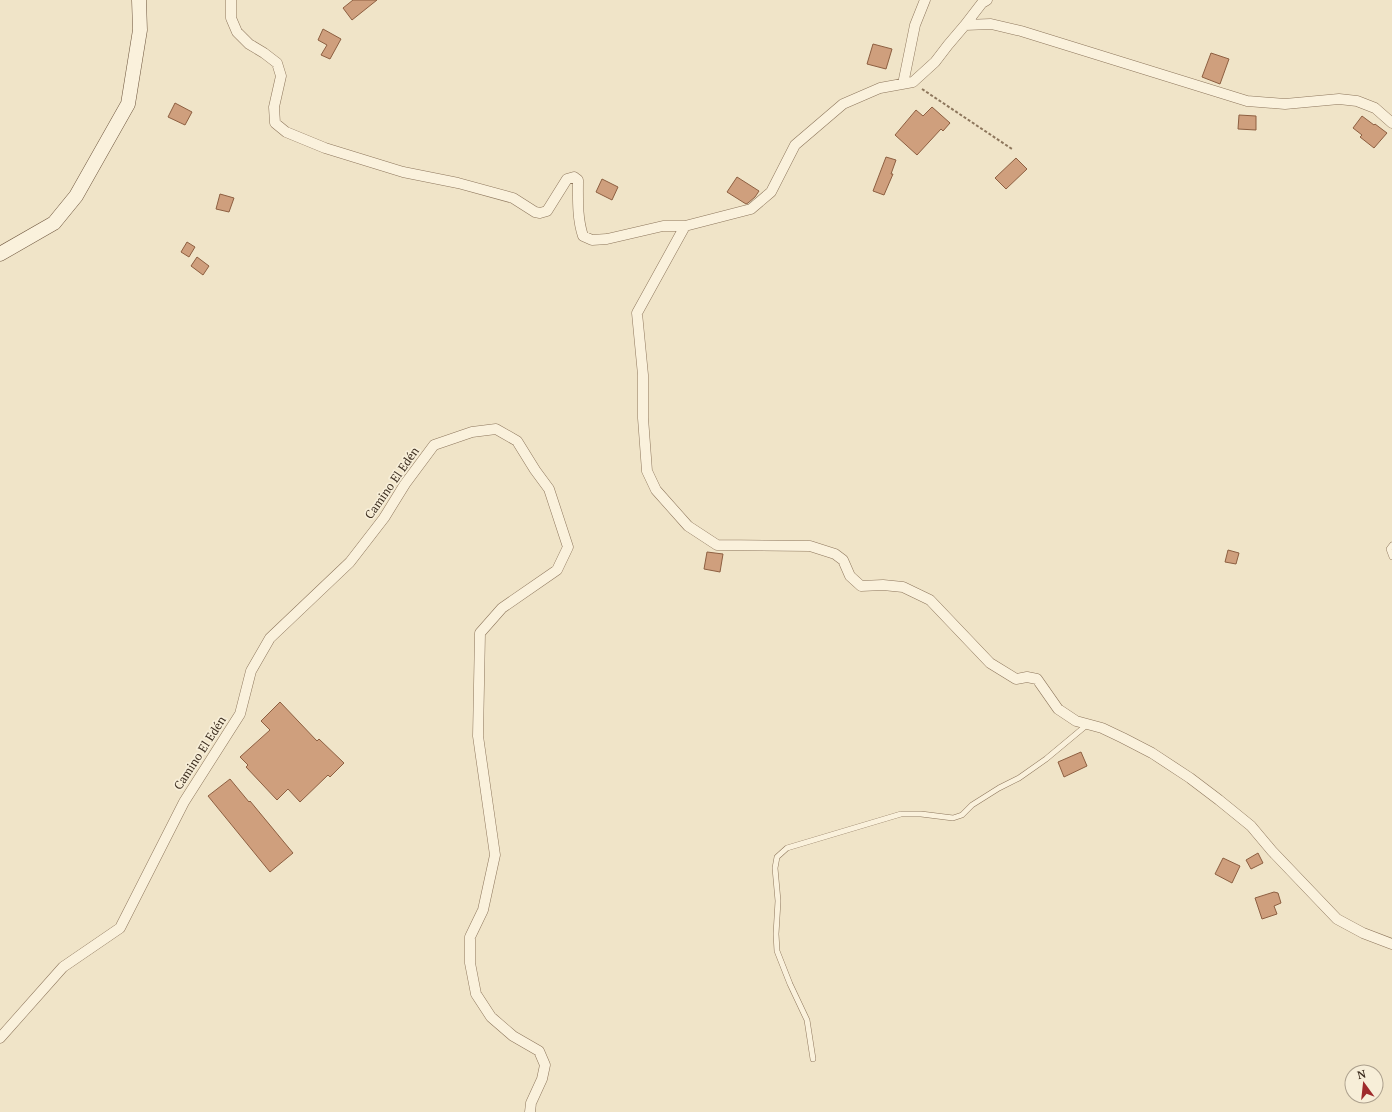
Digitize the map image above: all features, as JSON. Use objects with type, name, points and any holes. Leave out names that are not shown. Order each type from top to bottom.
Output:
[{"type":"street","points":[[0,254],[54,223],[76,196],[128,104],[140,30],[139,0]]},
{"type":"street","points":[[232,0],[232,18],[237,32],[249,44],[264,53],[276,63],[281,76],[274,107],[276,123],[286,132],[325,148],[403,172],[458,183],[514,198],[535,212],[540,213],[547,211],[567,180],[574,177],[578,180],[578,209],[581,229],[583,236],[592,240],[607,239],[663,226],[685,226],[751,209],[771,192],[795,145],[842,104],[880,88],[908,83],[935,62],[982,3],[987,0]]},
{"type":"street","points":[[908,83],[915,25],[925,0]]},
{"type":"street","points":[[965,26],[991,24],[1248,101],[1285,104],[1339,99],[1357,101],[1375,108],[1392,123]]},
{"type":"street","points":[[685,226],[637,313],[643,375],[642,418],[648,471],[656,490],[688,526],[718,545],[810,546],[835,554],[843,560],[850,576],[861,586],[882,585],[903,587],[930,600],[990,663],[1016,679],[1027,677],[1036,679],[1058,709],[1076,721],[1102,728],[1123,738],[1190,778],[1251,826],[1272,851],[1337,919],[1363,933],[1392,944]]},
{"type":"street","name":"Camino El Edén","points":[[0,1038],[63,967],[120,928],[184,802],[240,714],[251,671],[270,638],[350,562],[384,518],[405,484],[434,445],[472,432],[496,429],[517,441],[549,489],[568,546],[557,570],[502,608],[480,633],[478,736],[495,855],[483,910],[470,937],[470,963],[476,994],[491,1017],[513,1036],[540,1051],[545,1066],[542,1079],[531,1103],[530,1112]]},
{"type":"lane","points":[[1392,546],[1389,549],[1392,557]]},
{"type":"lane","points":[[813,1059],[807,1020],[790,984],[778,951],[776,934],[778,901],[775,868],[777,857],[787,848],[901,814],[921,814],[953,818],[962,815],[972,805],[999,788],[1019,778],[1046,759],[1088,724]]},
{"type":"path","points":[[908,83],[1012,150]]},
{"type":"building","points":[[353,0],[377,0],[352,20],[343,8]]},
{"type":"building","points":[[323,29],[341,39],[330,59],[321,55],[327,45],[318,40]]},
{"type":"building","points":[[873,44],[892,49],[886,69],[867,64]]},
{"type":"building","points":[[1211,53],[1229,59],[1220,84],[1202,77]]},
{"type":"building","points":[[175,103],[192,112],[185,125],[168,117]]},
{"type":"building","points":[[932,107],[950,123],[943,131],[941,129],[917,155],[895,135],[916,110],[923,116]]},
{"type":"building","points":[[1239,115],[1256,116],[1256,130],[1238,129]]},
{"type":"building","points":[[1362,116],[1387,133],[1374,148],[1360,137],[1362,135],[1353,128]]},
{"type":"building","points":[[886,157],[896,160],[891,174],[893,174],[884,195],[873,191]]},
{"type":"building","points":[[1016,158],[1027,169],[1006,189],[995,178]]},
{"type":"building","points":[[737,177],[759,191],[755,197],[746,204],[727,192]]},
{"type":"building","points":[[602,179],[618,187],[612,200],[596,192]]},
{"type":"building","points":[[220,194],[234,198],[229,212],[216,209]]},
{"type":"building","points":[[187,242],[195,247],[189,257],[181,252]]},
{"type":"building","points":[[197,257],[209,266],[203,275],[191,266]]},
{"type":"building","points":[[1228,550],[1239,553],[1236,564],[1225,562]]},
{"type":"building","points":[[707,552],[723,554],[720,572],[704,569]]},
{"type":"building","points":[[280,702],[317,741],[319,739],[344,763],[330,777],[328,775],[300,802],[288,789],[277,800],[246,767],[248,765],[240,757],[270,730],[261,721]]},
{"type":"building","points":[[1081,752],[1087,766],[1064,777],[1058,762]]},
{"type":"building","points":[[230,779],[293,853],[270,872],[208,796]]},
{"type":"building","points":[[1258,853],[1263,863],[1251,869],[1246,860]]},
{"type":"building","points":[[1223,858],[1240,866],[1232,883],[1215,874]]},
{"type":"building","points":[[1274,892],[1278,893],[1281,903],[1274,906],[1277,914],[1262,919],[1255,898]]}]
